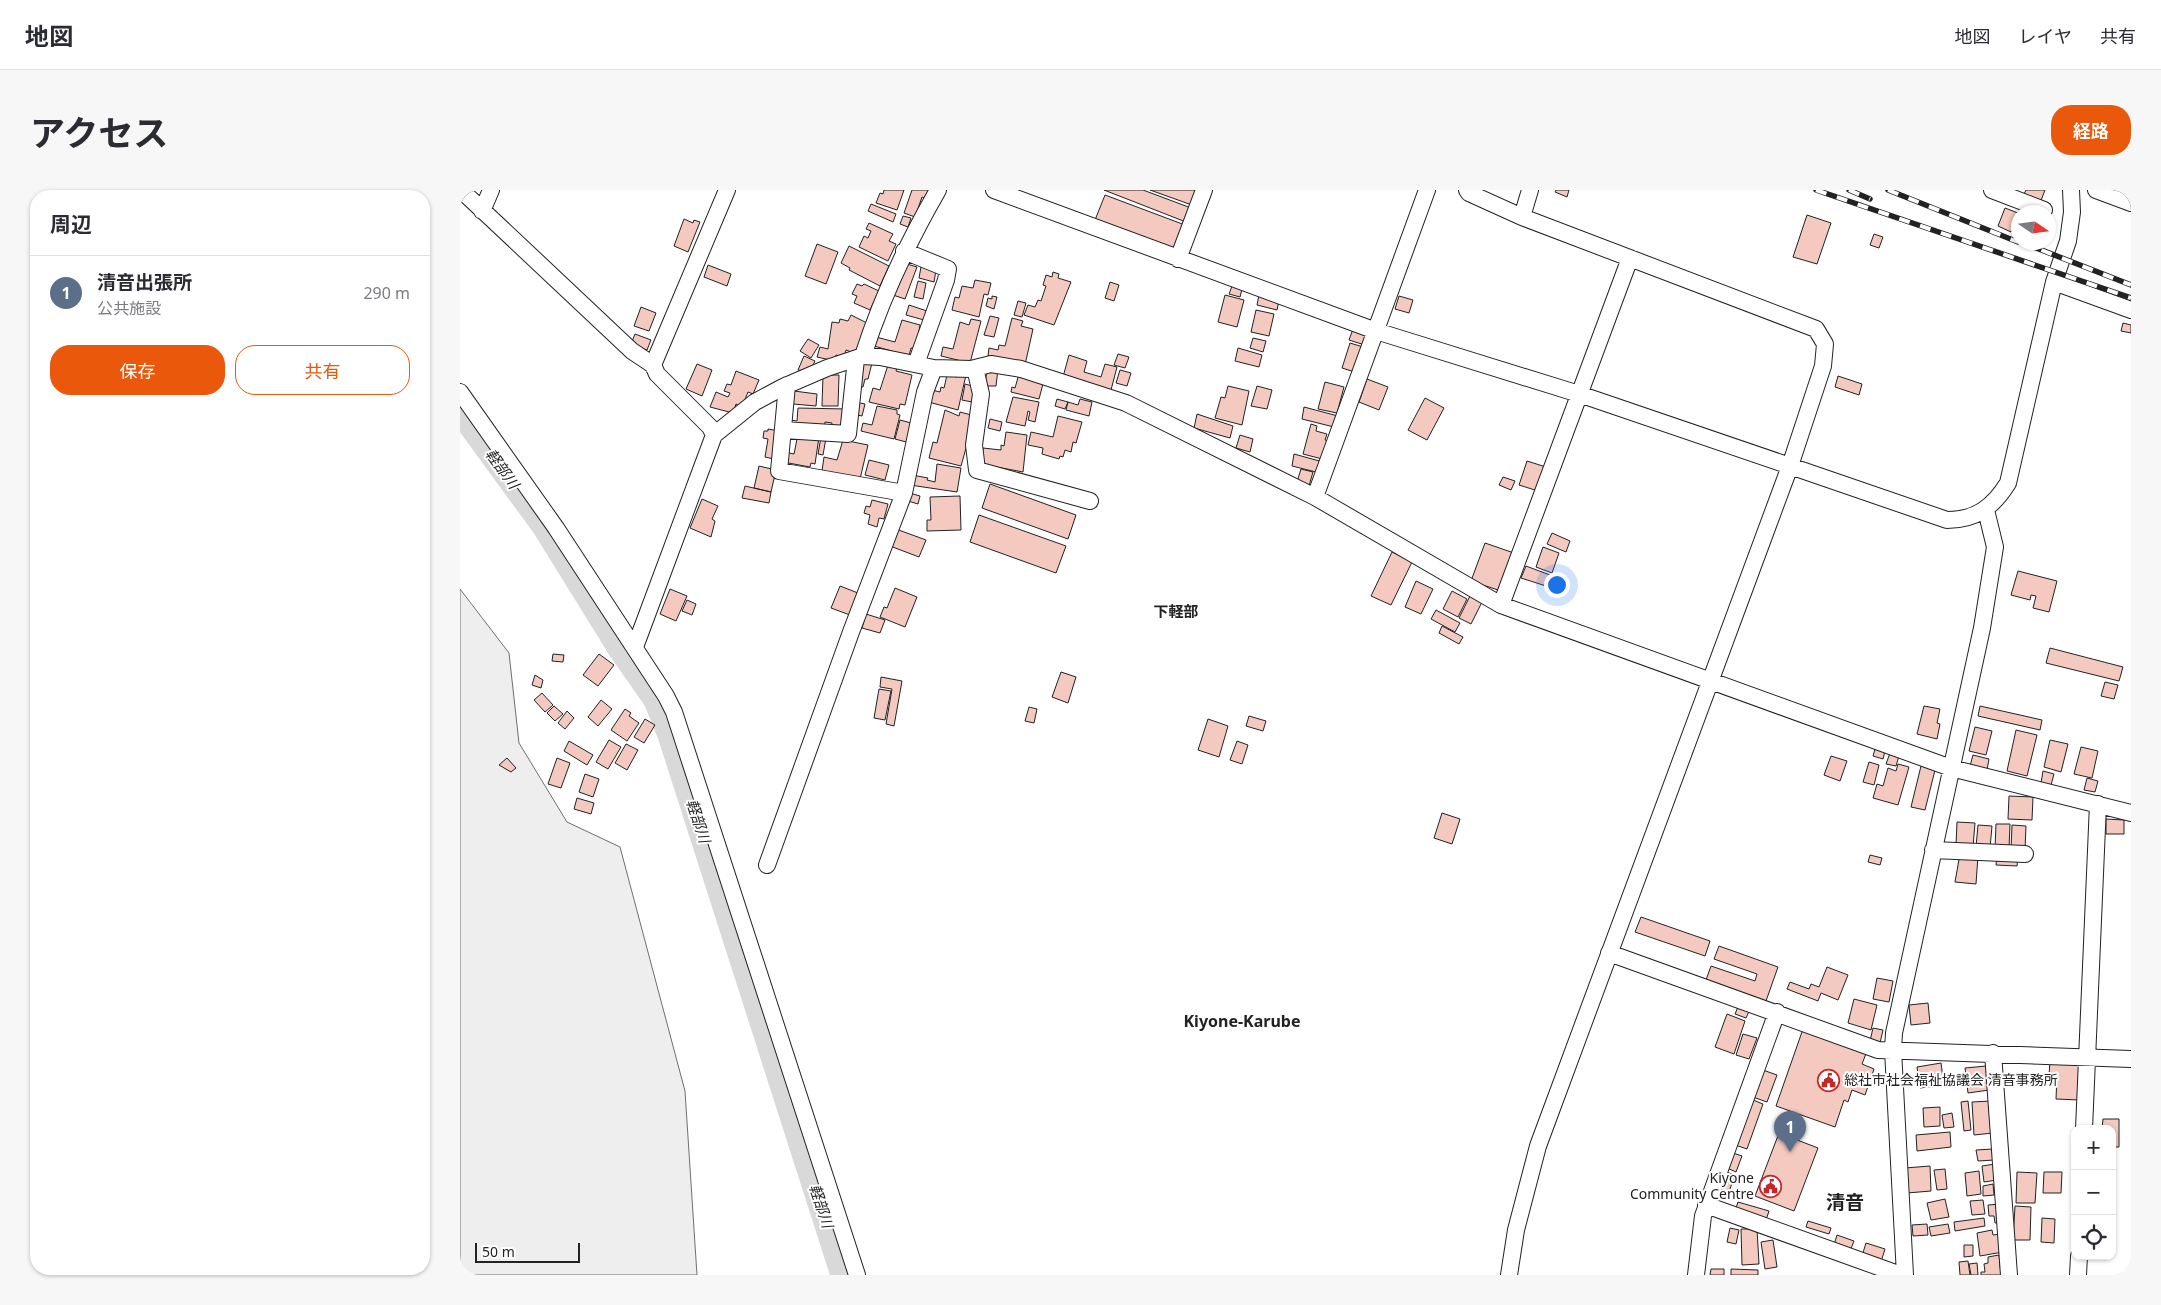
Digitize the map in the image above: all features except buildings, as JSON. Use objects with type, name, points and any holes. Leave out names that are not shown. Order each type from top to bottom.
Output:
[{"type":"street","points":[[461,190],[632,351],[653,365],[657,374],[710,427],[714,435]]},
{"type":"street","points":[[482,211],[491,190]]},
{"type":"street","points":[[653,365],[727,190]]},
{"type":"street","points":[[783,430],[848,434],[860,357],[904,251],[938,190]]},
{"type":"street","points":[[994,190],[1376,331],[1579,394],[1947,520],[1972,517],[1986,510],[2000,496],[2008,483],[2054,282],[2068,241],[2072,212],[2071,190]]},
{"type":"street","points":[[1178,259],[1204,190]]},
{"type":"street","points":[[1315,497],[1427,190]]},
{"type":"street","points":[[1467,190],[1522,217],[1816,329],[1825,344],[1823,366],[1790,466],[1709,680],[1538,1146],[1516,1230],[1509,1275]]},
{"type":"street","points":[[1522,217],[1530,190]]},
{"type":"street","points":[[1992,190],[2031,205]]},
{"type":"street","points":[[2096,190],[2131,204]]},
{"type":"street","points":[[904,251],[948,269],[946,280],[916,364]]},
{"type":"street","points":[[1501,605],[1630,258]]},
{"type":"street","points":[[2054,282],[2131,310]]},
{"type":"street","points":[[635,648],[714,435],[755,402],[787,385],[860,357],[880,357],[934,368],[975,368],[991,364],[1021,369],[1126,403],[1315,497],[1501,605],[1951,768],[2131,813]]},
{"type":"street","points":[[767,865],[904,492],[925,392],[934,368]]},
{"type":"street","points":[[975,368],[980,394],[974,446],[977,470],[1090,501]]},
{"type":"street","points":[[787,385],[779,471],[904,492]]},
{"type":"street","points":[[460,392],[497,441],[635,648],[666,696],[681,729],[857,1275]]},
{"type":"street","points":[[1905,1275],[1893,1050],[1894,1032],[1982,628],[1995,540],[1986,510]]},
{"type":"street","points":[[2084,1125],[2098,804]]},
{"type":"street","points":[[1933,850],[2025,854]]},
{"type":"street","points":[[1609,953],[1878,1050],[2131,1059]]},
{"type":"street","points":[[1696,1275],[1706,1205],[1776,1012]]},
{"type":"street","points":[[1993,1054],[2009,1275]]},
{"type":"street","points":[[1706,1205],[1901,1275]]},
{"type":"street","points":[[2078,1275],[2079,1260]]},
{"type":"shaded area","points":[[460,589],[509,653],[519,743],[567,822],[620,847],[685,1091],[697,1275],[460,1275]]},
{"type":"waterway","name":"軽部川","points":[[460,411],[544,526],[619,647],[656,700],[670,735],[843,1275]]},
{"type":"railway","points":[[1816,190],[2131,298]]},
{"type":"railway","points":[[1849,190],[1870,199]]},
{"type":"railway","points":[[1888,190],[2011,239]]},
{"type":"railway","points":[[2041,250],[2131,285]]},
{"type":"place","name":"総社市社会福祉協議会 清音事務所","points":[[1828,1080]]},
{"type":"place","name":"清音出張所","points":[[1790,1152]]},
{"type":"place","name":"Kiyone Community Centre","points":[[1770,1186]]},
{"type":"district","name":"下軽部","points":[[1176,612]]},
{"type":"district","name":"Kiyone-Karube","points":[[1242,1021]]},
{"type":"district","name":"清音","points":[[1845,1202]]}]
